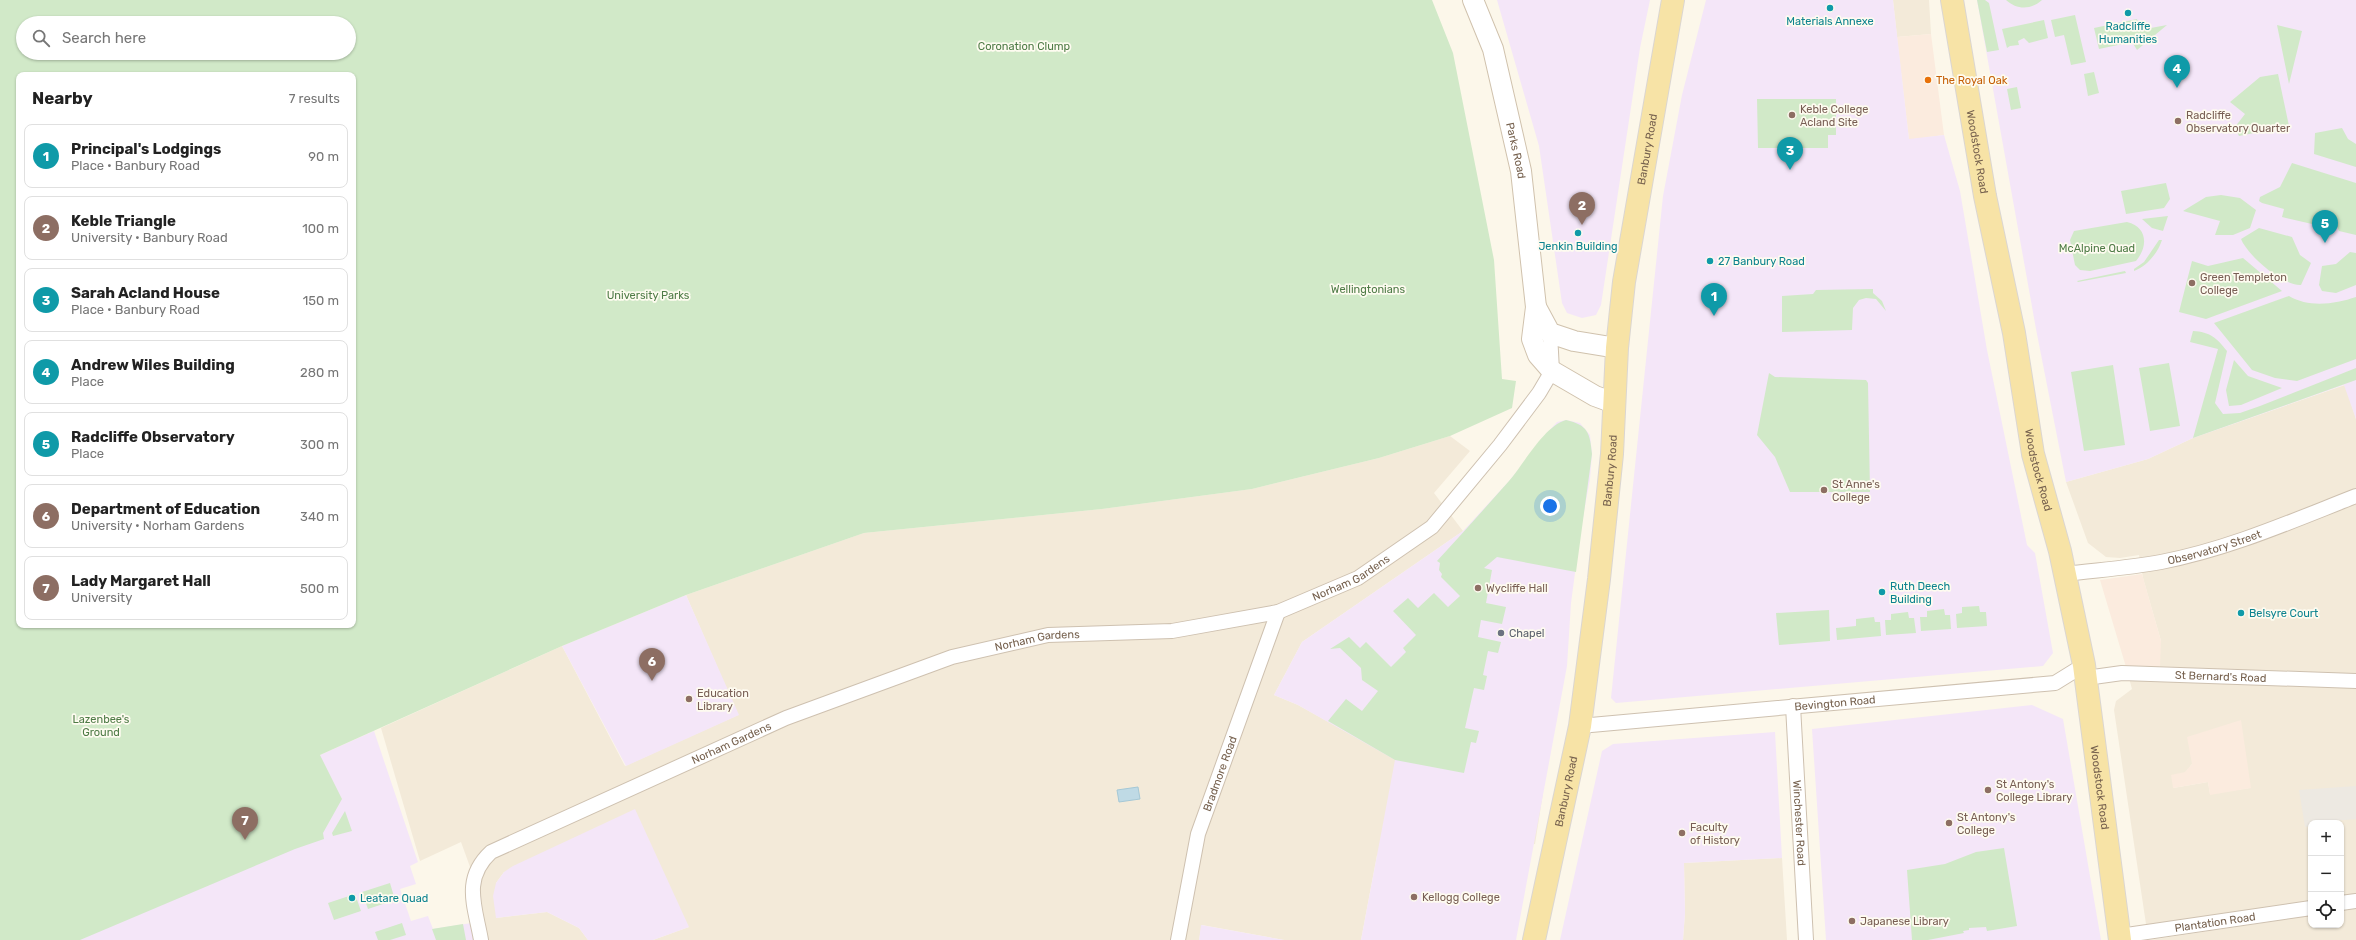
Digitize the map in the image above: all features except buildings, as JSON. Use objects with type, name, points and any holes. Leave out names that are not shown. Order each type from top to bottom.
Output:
[{"type":"main road","name":"Banbury Road","points":[[1534,940],[1580,726],[1599,579],[1612,454],[1617,348],[1635,215],[1673,0]]},
{"type":"main road","name":"Woodstock Road","points":[[1952,0],[1985,196],[2014,333],[2033,454],[2065,574],[2085,671],[2120,938]]},
{"type":"street","name":"Parks Road","points":[[1473,0],[1493,49],[1521,171],[1536,307],[1532,339],[1538,355],[1552,371],[1595,396],[1614,403]]},
{"type":"street","name":"Parks Road","points":[[1536,307],[1550,333],[1552,371]]},
{"type":"street","points":[[1550,333],[1574,341],[1617,348]]},
{"type":"street","name":"Norham Gardens","points":[[481,940],[473,902],[473,875],[491,852],[764,728],[952,657],[1048,636],[1172,631],[1278,612],[1358,578],[1432,527],[1500,445],[1539,393],[1552,371]]},
{"type":"street","name":"Observatory Street","points":[[2065,574],[2161,562],[2220,547],[2249,538],[2356,496]]},
{"type":"street","name":"Bradmore Road","points":[[1178,940],[1198,834],[1278,612]]},
{"type":"street","name":"Bevington Road","points":[[1580,726],[2055,683],[2085,671]]},
{"type":"street","name":"St Bernard's Road","points":[[2085,671],[2112,674],[2356,681]]},
{"type":"street","name":"Winchester Road","points":[[1793,706],[1806,940]]},
{"type":"street","points":[[2344,903],[2356,901]]},
{"type":"street","name":"Plantation Road","points":[[2120,938],[2308,908]]},
{"type":"shaded area","points":[[1497,0],[1650,0],[1640,48],[1601,305],[1596,315],[1582,318],[1567,313],[1562,303],[1539,146]]},
{"type":"shaded area","name":"St Anne's College","points":[[1706,0],[1893,0],[1909,139],[1944,135],[1960,191],[1987,350],[2027,545],[2035,553],[2053,653],[2043,666],[1616,703],[1611,698],[1663,196],[1682,95]]},
{"type":"shaded area","points":[[1893,0],[1929,0],[1931,34],[1897,37]]},
{"type":"shaded area","points":[[1977,0],[2356,0],[2356,419],[2344,385],[2193,438],[2148,459],[2066,482],[2036,329]]},
{"type":"shaded area","points":[[1931,34],[1944,135],[1909,140],[1897,37]]},
{"type":"shaded area","points":[[2345,385],[2356,419],[2356,897],[2344,899],[2344,820],[2308,820],[2308,904],[2149,928],[2146,924],[2114,710],[2116,701],[2132,689],[2126,667],[2161,641],[2143,578],[2139,555],[2120,558],[2106,557],[2088,543],[2066,482],[2148,459],[2193,438]],"holes":[[[2192,764],[2250,788],[2210,794],[2208,782],[2173,788]]]},
{"type":"shaded area","name":"Wycliffe Hall","points":[[1566,420],[1580,423],[1590,435],[1592,454],[1590,479],[1581,528],[1571,603],[1567,666],[1516,940],[1361,940],[1395,760],[1298,705],[1274,695],[1302,642],[1463,531],[1510,480],[1557,422]]},
{"type":"shaded area","points":[[1450,436],[1470,451],[1434,493],[1463,531],[1302,642],[1274,695],[1298,705],[1350,734],[1543,793],[1535,844],[1377,855],[1361,940],[1284,940],[1202,925],[1199,940],[653,940],[689,927],[504,872],[496,883],[496,918],[547,912],[579,928],[588,940],[481,940],[473,875],[461,842],[420,861],[381,728],[562,646],[625,766],[738,715],[686,595],[864,533],[1102,509],[1252,489],[1379,458]]},
{"type":"shaded area","points":[[2142,574],[2161,641],[2160,667],[2126,667],[2100,580]]},
{"type":"shaded area","points":[[686,595],[739,715],[626,766],[562,646]]},
{"type":"shaded area","name":"St Antony's College","points":[[2032,705],[2063,719],[2101,940],[1826,940],[1812,729]]},
{"type":"shaded area","points":[[2241,720],[2251,788],[2210,795],[2208,782],[2173,788],[2171,775],[2185,772],[2192,764],[2187,737]]},
{"type":"shaded area","points":[[374,731],[418,862],[410,866],[416,884],[400,889],[411,921],[428,916],[433,929],[478,922],[481,940],[0,940],[0,868],[320,755]]},
{"type":"shaded area","name":"Faculty of History","points":[[1775,732],[1782,858],[1684,863],[1685,913],[1683,940],[1560,940],[1602,751],[1613,744]]},
{"type":"shaded area","points":[[2356,786],[2356,819],[2308,820],[2308,826],[2305,827],[2299,790]]},
{"type":"shaded area","points":[[635,809],[689,927],[653,940],[588,940],[579,928],[547,912],[496,918],[493,896],[496,883],[504,872],[513,866]]},
{"type":"shaded area","points":[[1782,858],[1787,940],[1683,940],[1685,913],[1684,863]]},
{"type":"shaded area","points":[[2356,907],[2356,940],[2150,940],[2308,915],[2308,928],[2344,928],[2344,909]]},
{"type":"shaded area","points":[[1201,925],[1284,940],[1199,940]]},
{"type":"green space","name":"University Parks","points":[[0,0],[1432,0],[1453,53],[1494,260],[1502,379],[1516,381],[1512,408],[1450,436],[1379,458],[1252,489],[1102,509],[864,533],[686,595],[562,646],[320,755],[342,799],[323,833],[324,839],[295,849],[80,940],[0,940]]},
{"type":"green space","points":[[1977,0],[1985,0],[1989,3],[1999,50],[1987,52]]},
{"type":"green space","points":[[2006,0],[2042,0],[2033,6],[2024,8],[2015,6]]},
{"type":"green space","points":[[2075,15],[2086,62],[2071,65],[2064,35],[2055,37],[2051,20]]},
{"type":"green space","points":[[2137,19],[2140,30],[2167,25],[2137,50],[2132,42],[2099,49],[2094,28]]},
{"type":"green space","points":[[2044,20],[2048,38],[2029,43],[2024,38],[2018,41],[2019,45],[2010,46],[2007,48],[2002,29]]},
{"type":"green space","points":[[2277,25],[2302,31],[2289,84]]},
{"type":"green space","points":[[2094,72],[2099,93],[2088,96],[2084,74]]},
{"type":"green space","points":[[2278,74],[2289,126],[2239,136],[2235,127],[2245,114],[2230,102],[2260,77]]},
{"type":"green space","points":[[2017,87],[2021,108],[2011,110],[2007,89]]},
{"type":"green space","points":[[1757,99],[1836,99],[1836,135],[1828,135],[1828,148],[1758,148]]},
{"type":"green space","points":[[2342,128],[2348,139],[2356,144],[2356,167],[2314,154],[2315,133]]},
{"type":"green space","points":[[2292,163],[2356,183],[2356,235],[2339,231],[2335,222],[2318,218],[2312,224],[2282,217],[2284,209],[2259,201],[2260,197],[2280,187]]},
{"type":"green space","points":[[2166,183],[2170,199],[2164,208],[2126,214],[2121,191]]},
{"type":"green space","points":[[2221,195],[2240,198],[2256,210],[2250,228],[2233,235],[2215,235],[2220,221],[2183,211],[2206,197]]},
{"type":"green space","points":[[2168,216],[2163,231],[2152,228],[2142,219]]},
{"type":"green space","name":"McAlpine Quad","points":[[2127,222],[2139,228],[2144,238],[2143,250],[2136,261],[2090,271],[2080,270],[2075,265],[2070,240],[2074,231]]},
{"type":"green space","points":[[2259,228],[2292,237],[2300,255],[2311,263],[2301,285],[2285,281],[2267,269],[2245,246],[2241,239]]},
{"type":"green space","points":[[2159,240],[2162,240],[2158,250],[2151,259],[2134,271],[2134,269],[2144,262]]},
{"type":"green space","points":[[2350,252],[2356,253],[2356,285],[2336,293],[2322,291],[2319,285],[2322,266],[2336,264]]},
{"type":"green space","points":[[2243,258],[2282,291],[2206,319],[2179,312],[2192,261],[2208,266]]},
{"type":"green space","points":[[2125,271],[2126,273],[2077,281]]},
{"type":"green space","points":[[1873,289],[1873,293],[1882,301],[1886,311],[1876,299],[1866,298],[1859,300],[1853,308],[1852,330],[1782,332],[1782,296],[1813,294],[1816,290]]},
{"type":"green space","points":[[2289,296],[2305,302],[2322,304],[2356,297],[2356,359],[2297,381],[2275,378],[2252,370],[2214,323]]},
{"type":"green space","points":[[2193,331],[2213,336],[2227,351],[2215,403],[2223,414],[2240,413],[2356,368],[2356,380],[2193,438],[2218,349],[2190,342]]},
{"type":"green space","points":[[2234,360],[2248,376],[2282,388],[2241,405],[2229,406],[2226,390]]},
{"type":"green space","points":[[2169,363],[2180,426],[2150,431],[2139,368]]},
{"type":"green space","points":[[2113,365],[2125,445],[2084,451],[2071,372]]},
{"type":"green space","points":[[1769,373],[1775,377],[1866,380],[1868,383],[1870,492],[1790,492],[1775,457],[1757,435]]},
{"type":"green space","points":[[1566,420],[1579,424],[1583,427],[1589,435],[1592,454],[1576,572],[1497,557],[1484,568],[1492,570],[1486,603],[1506,607],[1502,624],[1481,620],[1478,637],[1501,642],[1498,653],[1488,651],[1483,675],[1487,676],[1484,690],[1474,688],[1465,728],[1479,731],[1476,743],[1471,742],[1464,773],[1395,760],[1328,721],[1346,699],[1362,711],[1378,691],[1362,680],[1361,668],[1340,648],[1330,649],[1349,637],[1360,648],[1366,642],[1391,667],[1406,652],[1403,648],[1416,635],[1393,611],[1408,598],[1418,608],[1434,593],[1448,607],[1460,596],[1441,577],[1442,574],[1439,570],[1440,563],[1437,561],[1515,474],[1542,437],[1558,424]]},
{"type":"green space","points":[[1979,606],[1980,612],[1986,612],[1987,626],[1957,628],[1956,614],[1962,613],[1962,607]]},
{"type":"green space","points":[[1944,609],[1945,615],[1950,615],[1951,629],[1921,631],[1920,617],[1927,617],[1927,611]]},
{"type":"green space","points":[[1829,610],[1830,641],[1779,645],[1776,613]]},
{"type":"green space","points":[[1908,612],[1909,618],[1914,618],[1916,633],[1886,635],[1885,620],[1891,620],[1891,614]]},
{"type":"green space","points":[[1874,617],[1875,622],[1880,622],[1881,636],[1837,640],[1836,628],[1856,626],[1856,619]]},
{"type":"green space","points":[[345,811],[352,831],[333,836],[332,833]]},
{"type":"green space","points":[[2004,848],[2017,926],[1987,931],[1986,927],[1969,928],[1969,930],[1963,931],[1964,933],[1928,940],[1912,940],[1907,870],[1945,864],[1976,852]]},
{"type":"green space","points":[[390,883],[395,900],[368,909],[362,892]]},
{"type":"green space","points":[[355,894],[361,911],[334,920],[328,903]]},
{"type":"green space","points":[[402,923],[406,935],[390,940],[378,940],[375,932]]},
{"type":"green space","points":[[463,924],[466,940],[436,940],[432,929]]},
{"type":"water","points":[[1138,787],[1140,799],[1119,802],[1117,790]]},
{"type":"place","name":"Materials Annexe","points":[[1830,8]]},
{"type":"place","name":"Radcliffe Humanities","points":[[2128,13]]},
{"type":"place","name":"The Royal Oak","points":[[1928,80]]},
{"type":"place","name":"Andrew Wiles Building","points":[[2177,88]]},
{"type":"place","name":"Keble College Acland Site","points":[[1792,115]]},
{"type":"place","name":"Radcliffe Observatory Quarter","points":[[2178,121]]},
{"type":"place","name":"Sarah Acland House","points":[[1790,170]]},
{"type":"place","name":"Keble Triangle","points":[[1582,225]]},
{"type":"place","name":"Jenkin Building","points":[[1578,233]]},
{"type":"place","name":"Radcliffe Observatory","points":[[2325,243]]},
{"type":"place","name":"27 Banbury Road","points":[[1710,261]]},
{"type":"place","name":"Green Templeton College","points":[[2192,283]]},
{"type":"place","name":"Principal's Lodgings","points":[[1714,316]]},
{"type":"place","name":"St Anne's College","points":[[1824,490]]},
{"type":"place","name":"Wycliffe Hall","points":[[1478,588]]},
{"type":"place","name":"Ruth Deech Building","points":[[1882,592]]},
{"type":"place","name":"Belsyre Court","points":[[2241,613]]},
{"type":"place","name":"Chapel","points":[[1501,633]]},
{"type":"place","name":"Department of Education","points":[[652,681]]},
{"type":"place","name":"Education Library","points":[[689,699]]},
{"type":"place","name":"St Antony's College Library","points":[[1988,790]]},
{"type":"place","name":"St Antony's College","points":[[1949,823]]},
{"type":"place","name":"Faculty of History","points":[[1682,833]]},
{"type":"place","name":"Lady Margaret Hall","points":[[245,840]]},
{"type":"place","name":"Kellogg College","points":[[1414,897]]},
{"type":"place","name":"Leatare Quad","points":[[352,898]]},
{"type":"place","name":"Japanese Library","points":[[1852,921]]},
{"type":"park label","name":"Coronation Clump","points":[[1024,46]]},
{"type":"park label","name":"Wellingtonians","points":[[1368,289]]},
{"type":"park label","name":"Lazenbee's Ground","points":[[101,725]]}]
